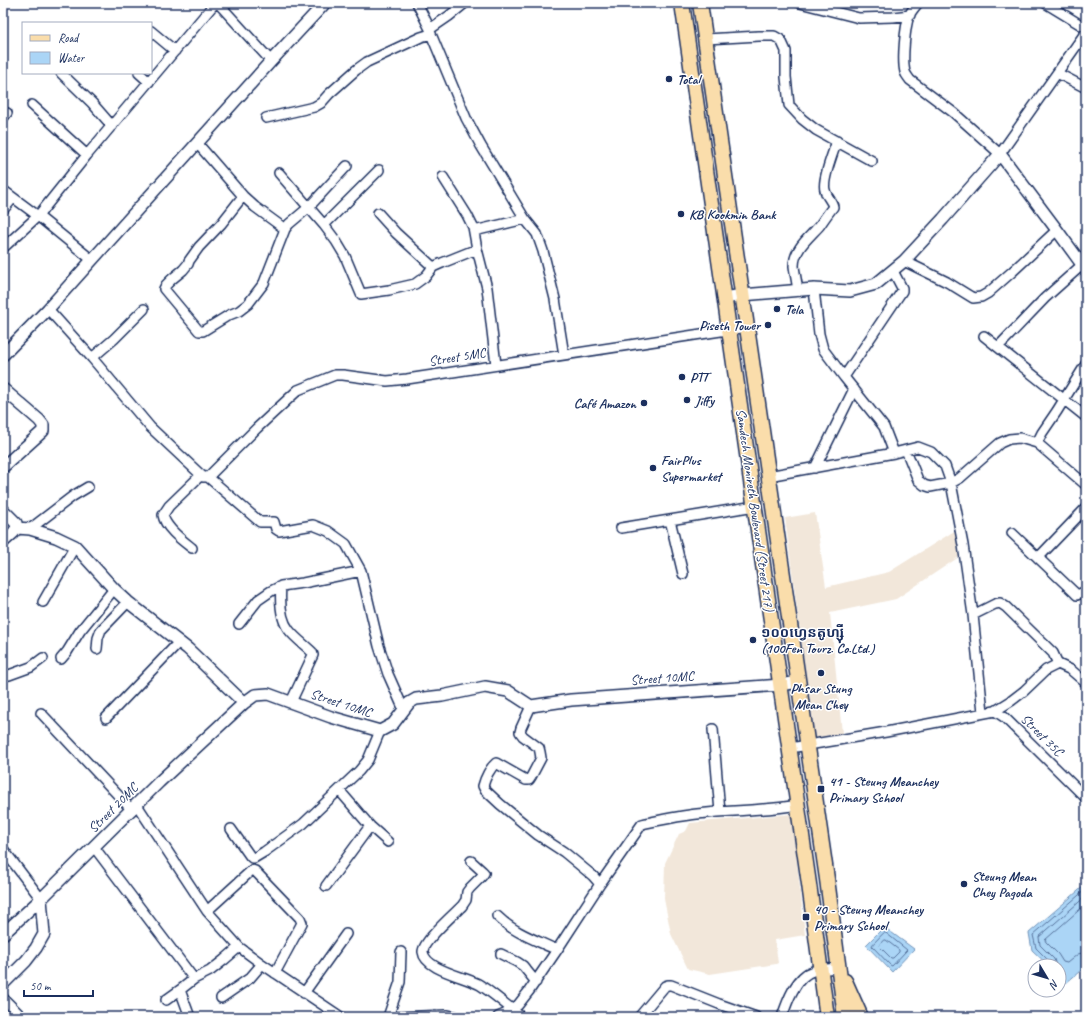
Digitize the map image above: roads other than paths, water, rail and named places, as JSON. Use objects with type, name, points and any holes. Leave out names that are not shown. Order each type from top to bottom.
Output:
[{"type":"main road","name":"Samdech Monireth Boulevard (Street 217)","points":[[682,3],[781,685],[827,1017]]},
{"type":"main road","name":"Samdech Monireth Boulevard (Street 217)","points":[[700,3],[845,1017]]},
{"type":"main road","points":[[838,968],[861,1017]]},
{"type":"street","points":[[3,248],[38,216],[87,155],[215,3]]},
{"type":"street","points":[[218,3],[271,61]]},
{"type":"street","points":[[3,355],[48,309],[325,3]]},
{"type":"street","points":[[417,3],[466,118],[524,219],[537,234],[543,251],[555,299],[564,355]]},
{"type":"street","points":[[266,118],[314,107],[321,103],[329,94],[366,62],[430,32],[465,3]]},
{"type":"street","points":[[800,3],[859,18],[893,17],[910,14]]},
{"type":"street","points":[[918,3],[910,14],[907,24],[904,56],[905,71],[907,76],[910,80],[954,113],[1000,154],[1084,268],[1045,298],[998,348]]},
{"type":"street","points":[[1046,3],[1086,28]]},
{"type":"street","points":[[152,32],[175,51]]},
{"type":"street","points":[[725,298],[742,295],[814,290],[850,292],[876,284],[904,260],[943,219],[1000,154],[1086,32]]},
{"type":"street","points":[[706,39],[774,36],[781,40],[786,52],[786,77],[789,105],[802,119],[816,130],[872,161]]},
{"type":"street","points":[[1057,73],[1086,88]]},
{"type":"street","points":[[62,74],[92,103],[112,126]]},
{"type":"street","points":[[140,74],[149,82]]},
{"type":"street","points":[[32,105],[87,155]]},
{"type":"street","points":[[798,291],[794,266],[795,259],[802,244],[833,207],[832,202],[824,189],[837,142]]},
{"type":"street","points":[[197,143],[243,196],[255,207],[285,229]]},
{"type":"street","points":[[243,196],[221,224],[199,247],[183,270],[172,279],[164,289],[199,331],[203,331],[229,315],[239,311],[248,304],[264,283],[285,229],[308,208],[347,166]]},
{"type":"street","points":[[324,225],[379,170]]},
{"type":"street","points":[[279,173],[336,240],[345,256],[361,294],[415,284],[426,276],[434,267],[476,249]]},
{"type":"street","points":[[443,177],[473,227],[476,249],[487,288],[496,365]]},
{"type":"street","points":[[3,190],[38,216],[92,260]]},
{"type":"street","points":[[3,210],[13,198]]},
{"type":"street","points":[[378,213],[396,233],[434,267]]},
{"type":"street","points":[[474,231],[524,219]]},
{"type":"street","points":[[904,260],[947,282],[973,298],[977,298],[988,292],[1008,276],[1057,230]]},
{"type":"street","points":[[844,377],[902,291],[902,288],[893,271]]},
{"type":"street","points":[[814,290],[819,334],[823,349],[884,427],[894,453]]},
{"type":"street","points":[[48,309],[92,358],[150,427],[260,522],[274,522],[277,530],[279,531],[313,525],[328,532],[346,544],[361,571],[379,646],[388,674],[404,710]]},
{"type":"street","points":[[92,358],[114,339],[144,309]]},
{"type":"street","name":"Street 5MC","points":[[192,548],[168,526],[163,518],[163,515],[169,506],[205,476],[298,390],[335,375],[343,374],[386,381],[747,327]]},
{"type":"street","points":[[984,336],[1086,417]]},
{"type":"street","points":[[1037,443],[1086,364]]},
{"type":"street","points":[[3,389],[39,420],[43,425],[43,431],[3,468]]},
{"type":"street","points":[[815,468],[854,389]]},
{"type":"street","points":[[906,450],[918,480],[924,485],[930,487],[951,483],[960,478],[1000,443],[1009,439],[1020,438],[1037,443],[1086,485]]},
{"type":"street","points":[[768,476],[894,453],[918,447],[931,452],[945,466],[951,483],[963,545],[973,615],[983,712]]},
{"type":"street","points":[[30,529],[73,496],[88,488]]},
{"type":"street","points":[[621,528],[755,506]]},
{"type":"street","points":[[1038,558],[1086,508]]},
{"type":"street","points":[[3,510],[16,523],[17,528]]},
{"type":"street","points":[[670,520],[683,574]]},
{"type":"street","points":[[17,528],[30,529],[56,537],[75,546],[114,589],[202,662],[244,703]]},
{"type":"street","points":[[3,542],[17,528]]},
{"type":"street","points":[[1012,533],[1074,593],[1077,594],[1086,591]]},
{"type":"street","points":[[43,602],[75,546]]},
{"type":"street","points":[[238,624],[258,600],[271,591],[282,586],[361,571]]},
{"type":"street","points":[[282,586],[280,599],[284,622],[288,630],[312,652],[313,655],[291,702]]},
{"type":"street","points":[[61,659],[114,589]]},
{"type":"street","points":[[97,649],[98,638],[101,630],[128,602]]},
{"type":"street","points":[[973,615],[1000,603],[1053,652],[1058,664],[1071,670],[1086,682]]},
{"type":"street","points":[[106,718],[179,642]]},
{"type":"street","points":[[3,676],[31,667],[43,658]]},
{"type":"street","points":[[790,748],[886,732],[983,712],[995,711],[1024,691],[1046,670],[1058,664]]},
{"type":"street","name":"Street 10MC","points":[[244,703],[255,695],[268,694],[331,717],[380,731],[393,724],[409,703],[416,699],[442,696],[485,687],[508,691],[531,706],[571,700],[781,685],[798,682]]},
{"type":"street","name":"Street 20MC","points":[[3,934],[135,808],[159,782],[244,703]]},
{"type":"street","points":[[531,706],[520,732],[539,748],[540,752],[541,758],[531,777],[529,780],[526,780],[496,763],[493,765],[483,786],[485,790],[500,804],[564,852],[593,876],[600,884]]},
{"type":"street","name":"Street 35C","points":[[995,711],[1004,717],[1086,798]]},
{"type":"street","points":[[40,713],[135,808],[207,910],[239,947],[341,1017]]},
{"type":"street","points":[[713,729],[720,812]]},
{"type":"street","points":[[275,973],[302,923],[300,918],[255,871],[252,870],[248,863],[252,858],[264,852],[303,824],[359,771],[368,760],[380,731]]},
{"type":"street","points":[[339,790],[370,826],[388,842]]},
{"type":"street","points":[[505,1014],[518,1005],[536,982],[600,884],[642,824],[674,817],[779,808],[798,804]]},
{"type":"street","points":[[326,886],[370,826]]},
{"type":"street","points":[[231,829],[252,858]]},
{"type":"street","points":[[94,847],[194,979]]},
{"type":"street","points":[[3,849],[41,899],[44,934],[26,961],[3,984]]},
{"type":"street","points":[[471,860],[484,873],[467,892],[466,900],[462,906],[428,940],[424,947],[423,953],[427,960],[440,970],[479,984],[505,1014],[521,1017]]},
{"type":"street","points":[[207,910],[252,870]]},
{"type":"street","points":[[497,916],[514,930],[557,950]]},
{"type":"street","points":[[304,993],[346,934]]},
{"type":"street","points":[[166,1000],[194,979],[210,971],[239,947]]},
{"type":"street","points":[[388,1017],[400,982],[401,952]]},
{"type":"street","points":[[501,954],[523,966],[536,982]]},
{"type":"street","points":[[221,998],[250,978],[262,964]]},
{"type":"street","points":[[782,1017],[788,1000],[796,986],[804,977],[812,971],[838,968]]},
{"type":"street","points":[[639,1017],[665,986],[671,985],[756,1017]]},
{"type":"street","points":[[180,990],[190,1017]]},
{"type":"street","points":[[3,998],[22,1017]]},
{"type":"street","points":[[394,1017],[447,1015],[456,1017]]},
{"type":"water","points":[[1085,885],[1086,886],[1086,966],[1067,982],[1067,958],[1040,958],[1032,950],[1029,933]]},
{"type":"water","points":[[884,927],[914,949],[892,972],[866,945]]},
{"type":"place","name":"Total","points":[[669,79]]},
{"type":"place","name":"KB Kookmin Bank","points":[[681,214]]},
{"type":"place","name":"Tela","points":[[777,309]]},
{"type":"place","name":"Piseth Tower","points":[[768,325]]},
{"type":"place","name":"PTT","points":[[682,377]]},
{"type":"place","name":"Jiffy","points":[[687,400]]},
{"type":"place","name":"Café Amazon","points":[[644,403]]},
{"type":"place","name":"FairPlus Supermarket","points":[[653,468]]},
{"type":"place","name":"១០០ហ្វេនតូហ្ស៊ី (100Fen Tourz. Co.Ltd.)","points":[[753,640]]},
{"type":"place","name":"Phsar Stung Mean Chey","points":[[821,673]]},
{"type":"place","name":"41 - Steung Meanchey Primary School","points":[[821,789]]},
{"type":"place","name":"Steung Mean Chey Pagoda","points":[[964,884]]},
{"type":"place","name":"40 - Steung Meanchey Primary School","points":[[806,917]]}]
